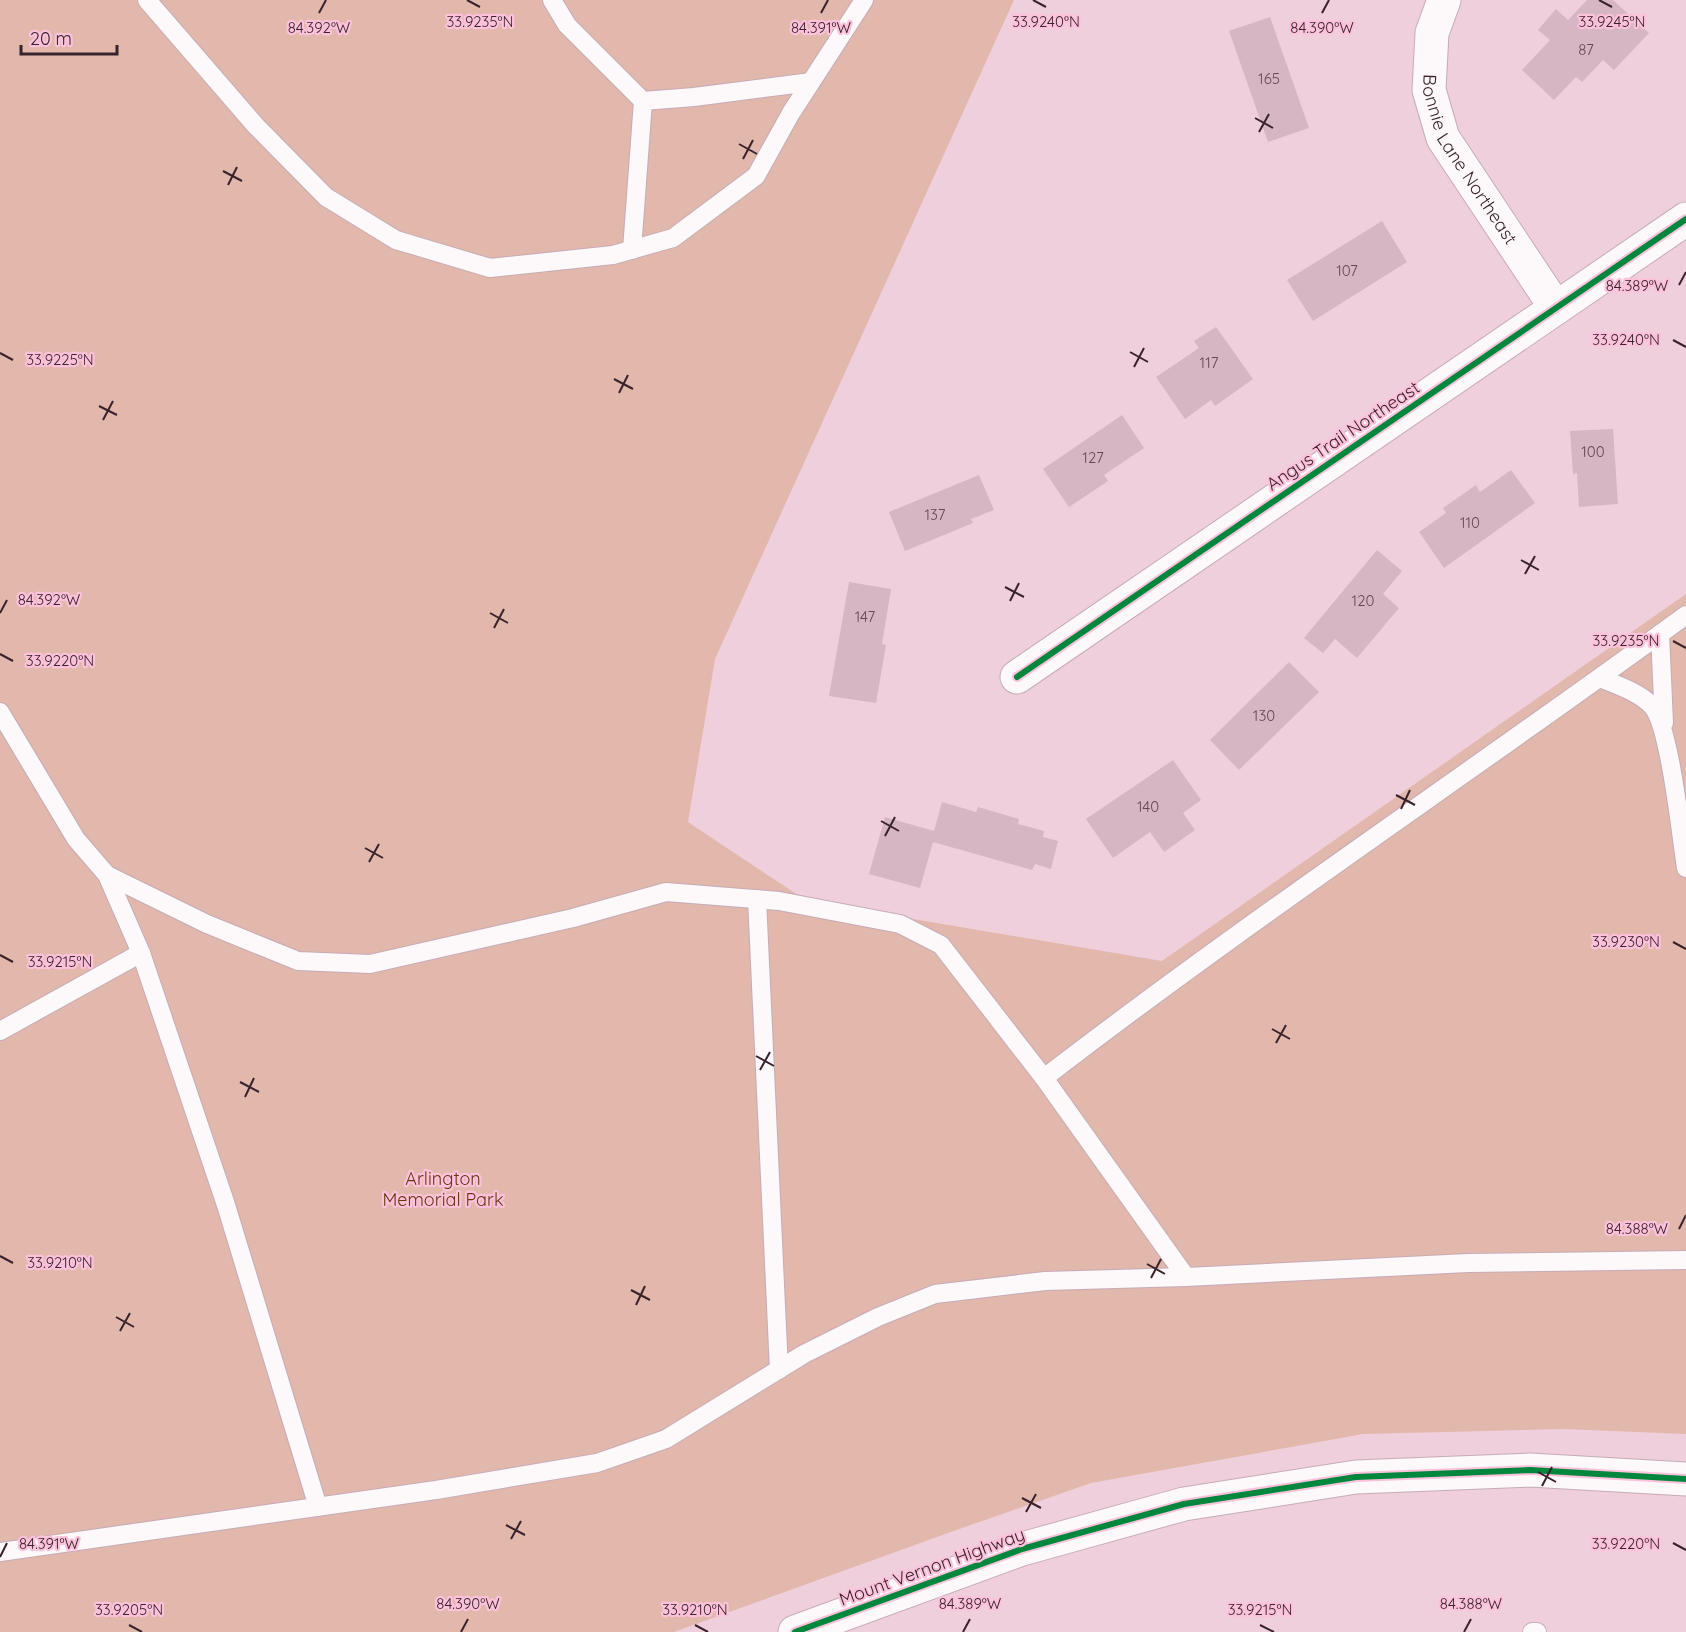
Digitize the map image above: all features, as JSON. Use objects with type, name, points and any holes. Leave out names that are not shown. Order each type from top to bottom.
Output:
[{"type":"street","name":"Bonnie Lane Northeast","points":[[1444,0],[1432,33],[1429,90],[1443,138],[1556,308]]},
{"type":"street","name":"Angus Trail Northeast","points":[[1017,677],[1686,219]]},
{"type":"street","name":"Mount Vernon Highway","points":[[795,1632],[1022,1549],[1184,1504],[1356,1477],[1530,1470],[1686,1479]]},
{"type":"lane","points":[[147,0],[256,126],[326,197],[396,240],[490,268],[613,255],[673,238],[756,176],[791,112],[864,0]]},
{"type":"lane","points":[[552,0],[567,25],[643,101],[632,250]]},
{"type":"lane","points":[[643,101],[811,82]]},
{"type":"lane","points":[[1044,1078],[1125,1015],[1686,615]]},
{"type":"lane","points":[[1660,634],[1664,731],[1686,868]]},
{"type":"lane","points":[[1600,678],[1634,693],[1653,707],[1664,731]]},
{"type":"lane","points":[[0,712],[76,839],[107,875],[141,953],[226,1205],[318,1507]]},
{"type":"lane","points":[[107,875],[207,924],[298,961],[370,964],[573,918],[666,892],[779,901],[900,924],[941,945],[1044,1078],[1186,1277]]},
{"type":"lane","points":[[757,899],[779,1370]]},
{"type":"lane","points":[[0,1031],[141,953]]},
{"type":"lane","points":[[0,1552],[436,1490],[597,1463],[666,1439],[804,1354],[878,1317],[935,1294],[1045,1281],[1186,1277],[1468,1263],[1686,1260]]},
{"type":"green space","name":"Arlington Memorial Park","points":[[0,0],[1014,0],[715,659],[688,822],[807,901],[1162,961],[1686,594],[1686,1434],[1563,1429],[1363,1434],[1091,1483],[674,1632],[0,1632]]},
{"type":"building","points":[[1587,0],[1613,0],[1649,33],[1614,70],[1603,60],[1582,82],[1576,77],[1554,100],[1522,70],[1550,40],[1538,30],[1556,9],[1568,20]]},
{"type":"building","points":[[1270,17],[1309,128],[1268,142],[1229,31]]},
{"type":"building","points":[[1382,221],[1407,262],[1313,321],[1287,280]]},
{"type":"building","points":[[1216,327],[1253,379],[1215,406],[1211,400],[1185,419],[1156,377],[1199,348],[1194,341]]},
{"type":"building","points":[[1122,415],[1144,448],[1104,475],[1108,481],[1069,507],[1043,469]]},
{"type":"building","points":[[1613,429],[1618,504],[1579,507],[1577,473],[1573,474],[1570,431]]},
{"type":"building","points":[[1511,470],[1535,503],[1444,568],[1419,532],[1446,513],[1443,508],[1476,485],[1480,492]]},
{"type":"building","points":[[979,475],[994,510],[971,519],[973,523],[905,551],[889,512]]},
{"type":"building","points":[[1377,550],[1402,571],[1383,594],[1399,608],[1357,658],[1335,639],[1323,653],[1304,638]]},
{"type":"building","points":[[849,582],[891,589],[882,644],[886,645],[876,703],[829,696]]},
{"type":"building","points":[[1289,662],[1319,692],[1239,770],[1210,740]]},
{"type":"building","points":[[1173,760],[1201,800],[1183,813],[1195,830],[1164,852],[1150,832],[1113,858],[1086,819]]},
{"type":"building","points":[[942,802],[976,812],[978,807],[1019,819],[1018,824],[1044,831],[1043,837],[1058,841],[1051,869],[1035,864],[1032,870],[933,842],[920,888],[869,874],[885,817],[934,831]]},
{"type":"cycle path","points":[[1017,677],[1686,219]]},
{"type":"cycle path","points":[[795,1632],[1022,1549],[1184,1504],[1356,1477],[1530,1470],[1686,1479]]}]
